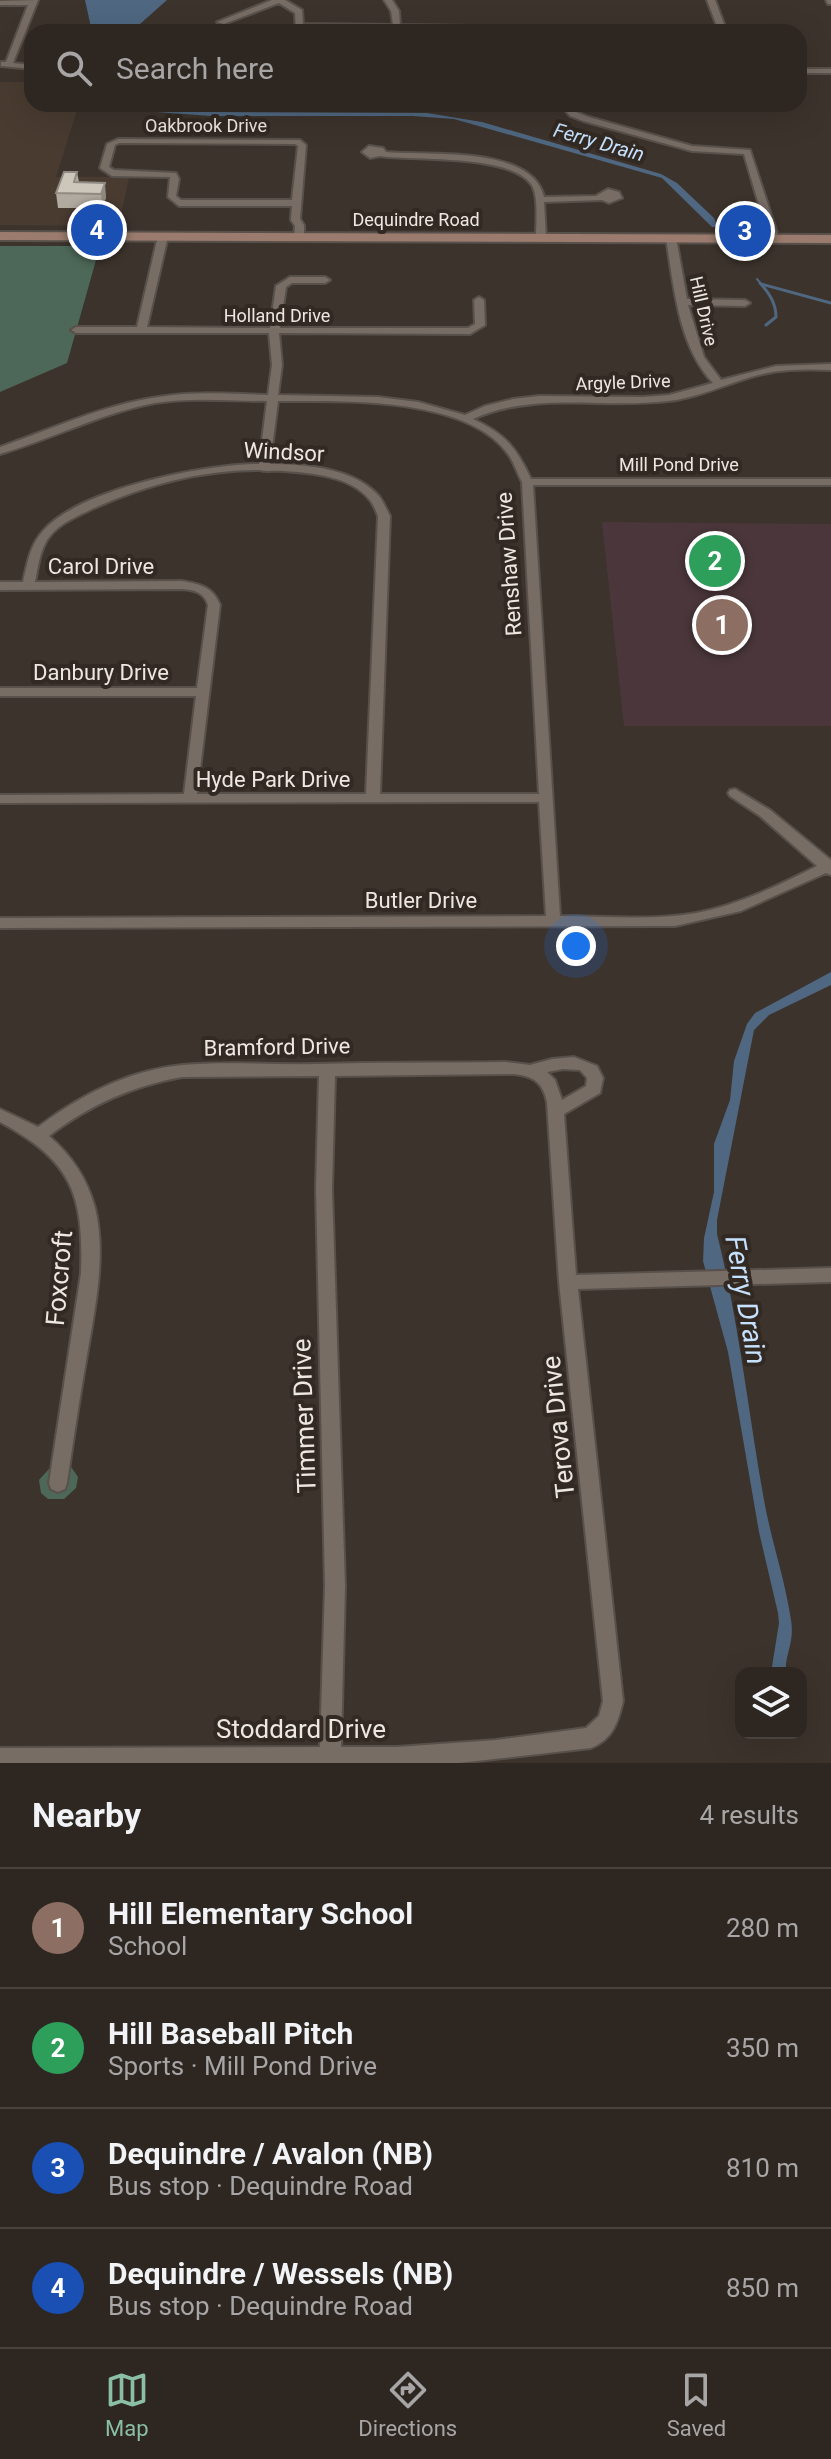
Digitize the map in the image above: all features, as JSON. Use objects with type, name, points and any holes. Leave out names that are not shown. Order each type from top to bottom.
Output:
[{"type":"main road","name":"Dequindre Road","points":[[0,236],[831,239]]},
{"type":"street","points":[[221,22],[280,0],[299,12],[300,24]]},
{"type":"street","points":[[388,0],[397,15],[397,24]]},
{"type":"street","points":[[711,0],[720,24]]},
{"type":"street","points":[[0,3],[32,1],[5,64],[24,65]]},
{"type":"street","points":[[20,64],[24,63]]},
{"type":"street","points":[[807,71],[831,71]]},
{"type":"street","points":[[571,112],[683,146],[747,152],[774,239]]},
{"type":"street","name":"Oakbrook Drive","points":[[297,142],[302,145],[297,203],[174,201],[173,175],[106,172],[111,144],[297,142]]},
{"type":"street","points":[[382,154],[466,158],[509,169],[531,179],[537,187],[541,238]]},
{"type":"street","points":[[538,200],[601,198]]},
{"type":"street","points":[[293,237],[300,225],[295,220],[297,203]]},
{"type":"street","points":[[141,330],[163,236]]},
{"type":"street","name":"Hill Drive","points":[[671,238],[698,359],[719,384]]},
{"type":"street","points":[[264,469],[277,361],[275,331],[282,284],[290,280],[325,280]]},
{"type":"street","name":"Holland Drive","points":[[76,330],[477,329],[480,325],[479,300]]},
{"type":"street","points":[[685,302],[745,303]]},
{"type":"street","name":"Argyle Drive","points":[[464,419],[492,406],[518,400],[659,399],[770,370],[831,367]]},
{"type":"street","name":"Renshaw Drive","points":[[0,451],[145,402],[181,398],[390,400],[464,419],[508,448],[527,482],[553,922]]},
{"type":"street","name":"Windsor","points":[[28,586],[41,541],[68,517],[182,475],[220,469],[315,470],[343,477],[366,489],[383,511],[373,798]]},
{"type":"street","name":"Mill Pond Drive","points":[[527,482],[831,482]]},
{"type":"street","name":"Carol Drive","points":[[0,586],[182,585],[202,589],[213,599],[214,605],[203,692]]},
{"type":"street","name":"Danbury Drive","points":[[0,692],[203,692]]},
{"type":"street","points":[[190,799],[203,692]]},
{"type":"street","points":[[735,793],[765,813],[830,867]]},
{"type":"street","name":"Hyde Park Drive","points":[[0,799],[546,798]]},
{"type":"street","name":"Butler Drive","points":[[0,923],[658,922],[707,917],[743,907],[830,867]]},
{"type":"street","name":"Bramford Drive","points":[[38,1136],[97,1096],[147,1077],[199,1069],[533,1070],[575,1063],[592,1071],[596,1083],[594,1089],[555,1112]]},
{"type":"street","name":"Timmer Drive","points":[[327,1068],[323,1177],[335,1586],[330,1761]]},
{"type":"street","name":"Terova Drive","points":[[533,1070],[552,1086],[555,1112],[568,1282],[613,1701],[608,1722],[600,1732]]},
{"type":"street","name":"Foxcroft","points":[[0,1115],[38,1136],[57,1153],[78,1182],[88,1208],[92,1243],[58,1483]]},
{"type":"street","points":[[568,1282],[831,1275]]},
{"type":"street","name":"Stoddard Drive","points":[[0,1758],[330,1761],[443,1755],[565,1743],[582,1741],[600,1732]]},
{"type":"shaded area","points":[[0,82],[24,82],[24,112],[76,112],[56,177],[129,177],[119,226],[0,225]]},
{"type":"shaded area","points":[[602,522],[831,524],[831,726],[624,726]]},
{"type":"green space","points":[[0,246],[100,246],[67,363],[0,392]]},
{"type":"green space","points":[[724,547],[734,554],[737,567],[724,572],[701,568],[692,558],[696,550]]},
{"type":"green space","points":[[65,1458],[78,1477],[76,1488],[64,1499],[48,1499],[41,1493],[39,1480],[57,1460]]},
{"type":"water","points":[[85,0],[167,0],[140,24],[90,24]]},
{"type":"water","name":"Ferry Drain","points":[[157,112],[427,113],[482,122],[661,174],[677,183],[714,218],[718,227],[712,227],[662,178],[454,119],[412,116],[211,116]]},
{"type":"water","name":"Ferry Drain","points":[[831,972],[831,985],[769,1015],[754,1030],[717,1220],[764,1500],[791,1620],[792,1636],[786,1667],[772,1667],[778,1613],[759,1532],[728,1352],[703,1261],[704,1238],[714,1192],[714,1144],[730,1100],[734,1061],[747,1024],[755,1013]]},
{"type":"building","points":[[64,172],[77,172],[74,182],[105,183],[101,194],[56,193]]},
{"type":"waterway","points":[[757,279],[761,284]]},
{"type":"waterway","points":[[760,283],[776,312],[776,317],[766,325]]},
{"type":"waterway","points":[[761,284],[831,303]]},
{"type":"place","name":"Dequindre / Wessels (NB)","points":[[97,230]]},
{"type":"place","name":"Dequindre / Avalon (NB)","points":[[745,231]]},
{"type":"place","name":"Hill Baseball Pitch","points":[[715,561]]},
{"type":"place","name":"Hill Elementary School","points":[[722,625]]}]
